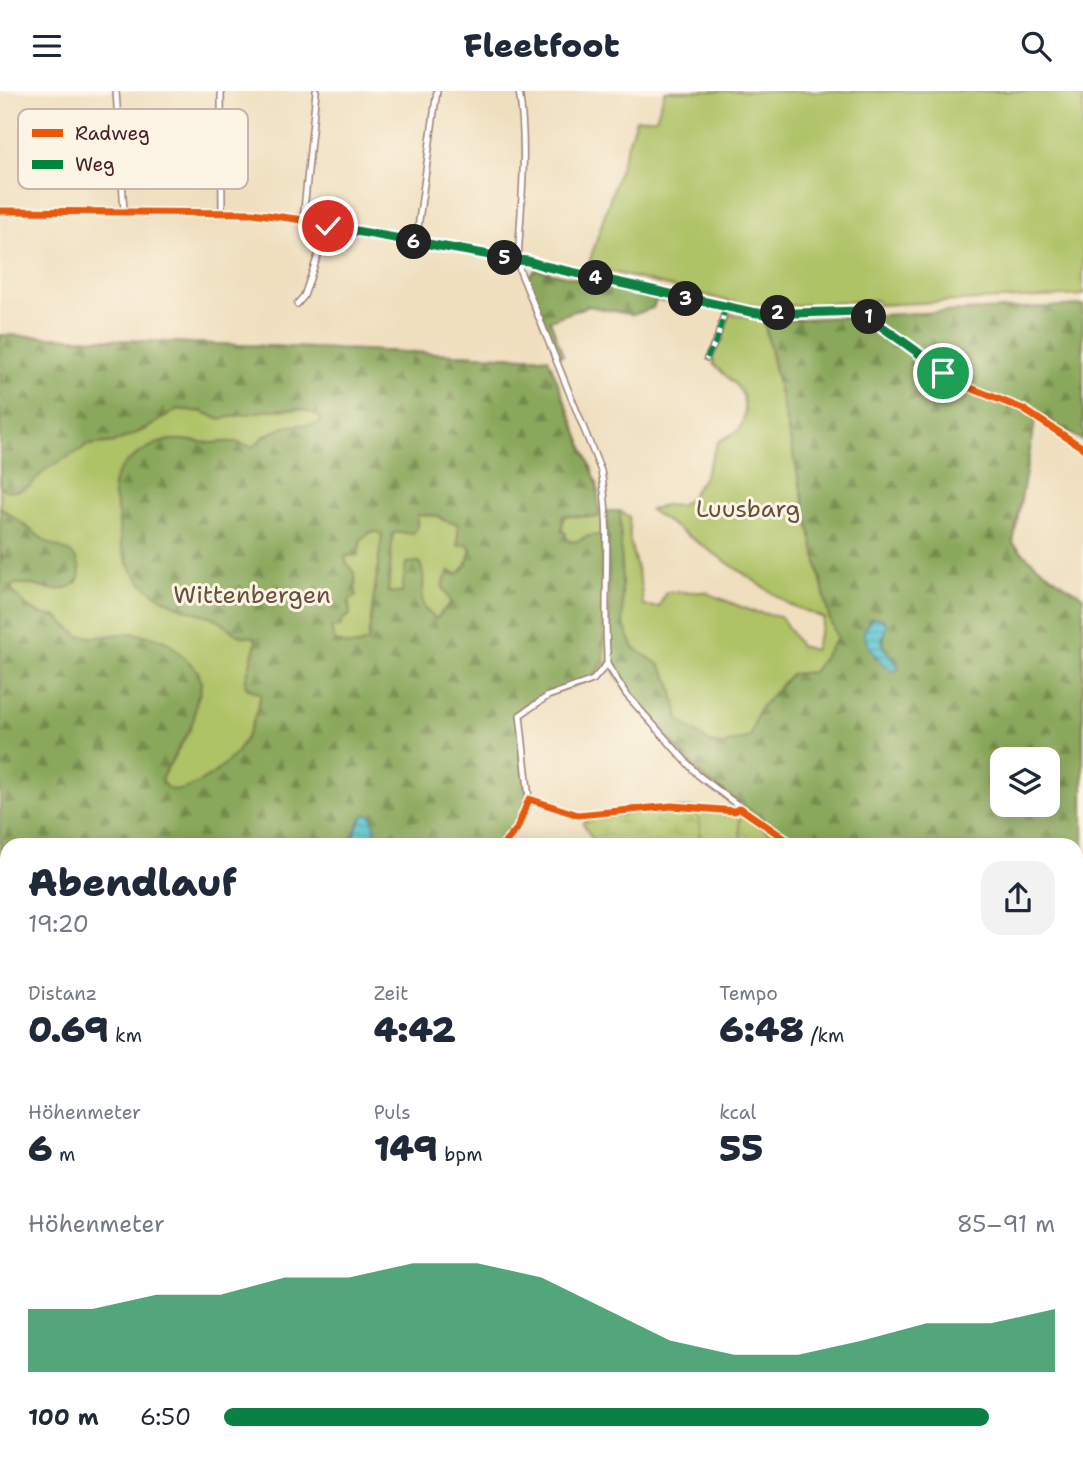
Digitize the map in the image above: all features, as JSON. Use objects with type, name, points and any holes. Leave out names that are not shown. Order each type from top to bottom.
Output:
[{"type":"street","points":[[116,91],[117,109]]},
{"type":"street","points":[[221,91],[221,109]]},
{"type":"street","points":[[303,220],[316,91]]},
{"type":"street","points":[[416,242],[437,91]]},
{"type":"street","points":[[519,91],[524,155],[518,260],[520,271],[601,471],[606,516],[607,664],[626,694],[698,775],[784,838]]},
{"type":"street","points":[[123,189],[124,211]]},
{"type":"street","points":[[222,189],[222,213]]},
{"type":"street","points":[[0,211],[252,213],[528,261],[765,314],[860,311],[963,385],[1023,409],[1083,448]]},
{"type":"street","points":[[297,304],[304,296],[328,226]]},
{"type":"street","points":[[707,358],[717,339],[726,307]]},
{"type":"street","points":[[509,838],[517,829],[529,799],[520,715],[548,696],[593,680],[607,664]]},
{"type":"street","points":[[529,799],[578,815],[672,806]]},
{"type":"green space","points":[[665,91],[1083,91],[1083,295],[878,305],[877,300],[770,307],[740,304],[588,266],[636,119],[656,118]]},
{"type":"green space","points":[[536,269],[664,299],[663,302],[656,300],[653,308],[633,315],[588,306],[550,320],[563,355],[558,356],[527,278]]},
{"type":"green space","points":[[1083,305],[1083,441],[1037,412],[1013,543],[1046,572],[1083,596],[1083,838],[790,838],[706,779],[629,694],[614,666],[610,641],[607,511],[620,511],[623,623],[634,648],[660,665],[670,682],[680,721],[710,743],[722,745],[750,737],[759,709],[791,674],[813,672],[837,638],[829,617],[764,321]],"holes":[[[881,618],[885,621],[883,641],[895,660],[892,670],[876,657],[864,635],[869,620]]]},
{"type":"green space","name":"Wittenbergen","points":[[731,314],[764,321],[829,617],[837,638],[815,838],[592,838],[588,819],[674,808],[744,809],[702,778],[628,694],[608,662],[592,680],[548,694],[526,707],[518,716],[527,801],[517,827],[507,838],[0,838],[0,335],[548,358],[597,483],[599,511],[620,511],[629,517],[630,541],[643,606],[659,607],[666,592],[705,592],[751,611],[781,617],[800,646],[814,650],[824,618],[790,605],[650,510],[664,505],[679,506],[689,499],[705,475],[718,442],[738,431],[742,424],[745,413],[743,395],[713,364],[711,357],[720,342]]},
{"type":"green space","name":"Wittenbergen","points":[[0,335],[548,358],[597,483],[599,517],[563,516],[562,532],[565,532],[567,540],[573,542],[602,535],[604,661],[590,679],[547,693],[525,706],[517,716],[526,799],[516,826],[505,838],[0,838],[0,507],[47,542],[69,552],[79,565],[78,580],[69,587],[55,589],[22,584],[12,586],[12,591],[27,607],[40,614],[57,617],[79,636],[132,633],[155,637],[169,643],[197,670],[201,681],[194,718],[161,779],[167,788],[188,788],[224,765],[239,749],[250,730],[261,694],[247,688],[245,682],[256,642],[254,637],[238,635],[212,617],[169,602],[141,581],[128,562],[122,546],[113,491],[116,476],[129,460],[164,441],[236,442],[251,446],[282,428],[321,423],[319,417],[299,409],[269,410],[220,419],[202,412],[178,409],[146,429],[115,442],[89,445],[45,470],[30,486],[17,491],[6,491],[0,486]],"holes":[[[417,515],[439,516],[443,520],[458,524],[458,546],[467,544],[471,549],[466,566],[458,574],[449,571],[442,586],[451,602],[436,619],[424,608],[424,579],[420,562],[406,563],[402,593],[388,592],[393,533],[413,533],[417,528]],[[371,532],[382,535],[368,641],[355,646],[342,644],[334,639],[331,628],[340,627],[342,620],[350,615],[349,602],[356,597],[355,574],[345,560],[346,556],[358,555],[361,540]]]},
{"type":"green space","points":[[695,808],[700,823],[699,838],[591,838],[583,823],[588,819]]},
{"type":"green space","points":[[739,811],[777,838],[741,838]]},
{"type":"water","points":[[872,618],[881,618],[887,624],[882,639],[898,665],[898,670],[884,665],[867,643],[864,631]]},
{"type":"water","points":[[366,814],[371,815],[375,838],[354,838],[361,819]]},
{"type":"marked path","points":[[707,358],[717,339],[726,307]]},
{"type":"cycle path","points":[[0,211],[252,213],[528,261],[752,312],[765,314],[860,311],[963,385],[1023,409],[1083,448]]},
{"type":"cycle path","points":[[509,838],[517,829],[529,799],[578,815],[672,806],[735,811],[740,808],[784,838]]},
{"type":"route","points":[[328,226],[528,261],[751,312],[765,314],[860,311],[943,373]]},
{"type":"park label","name":"Luusbarg","points":[[748,509]]}]
